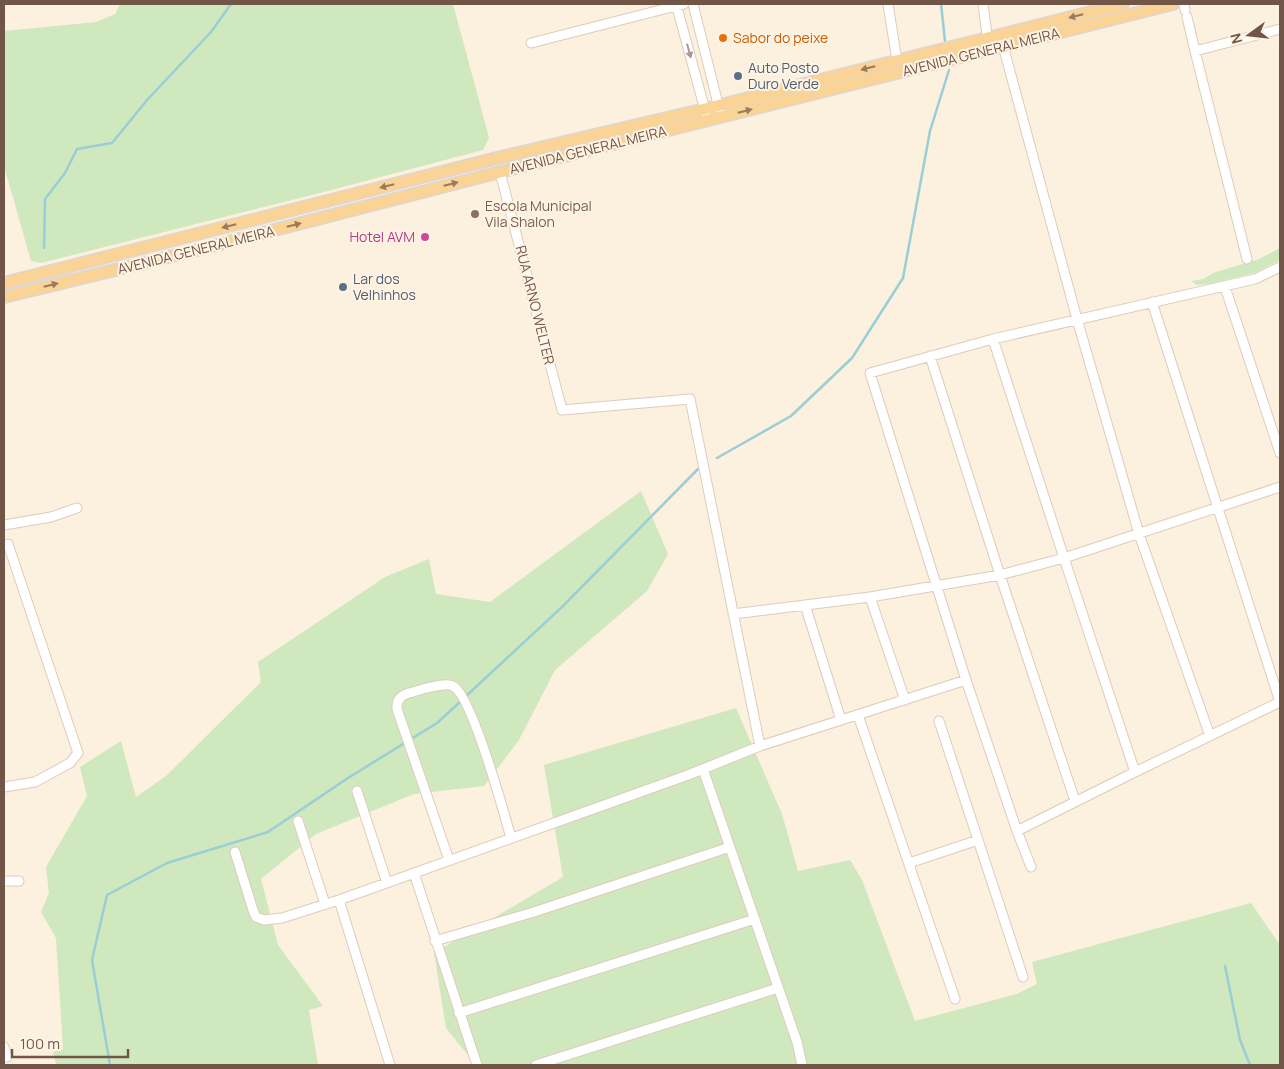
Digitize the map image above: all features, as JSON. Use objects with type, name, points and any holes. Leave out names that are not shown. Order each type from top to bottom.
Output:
[{"type":"main road","name":"AVENIDA GENERAL MEIRA","points":[[1001,41],[1123,4]]},
{"type":"main road","name":"AVENIDA GENERAL MEIRA","points":[[720,111],[988,44],[1173,4]]},
{"type":"main road","name":"AVENIDA GENERAL MEIRA","points":[[4,297],[197,250],[500,172],[897,61],[988,44]]},
{"type":"main road","name":"AVENIDA GENERAL MEIRA","points":[[4,283],[497,158],[706,115]]},
{"type":"main road","points":[[497,158],[500,172]]},
{"type":"street","points":[[531,43],[679,4],[706,115]]},
{"type":"street","points":[[692,4],[720,111]]},
{"type":"street","points":[[888,4],[897,61]]},
{"type":"street","points":[[983,4],[988,44]]},
{"type":"street","points":[[1185,10],[1247,259]]},
{"type":"street","points":[[1195,51],[1280,29]]},
{"type":"street","points":[[1001,41],[1077,319],[1140,534],[1210,736]]},
{"type":"street","name":"RUA ARNO WELTER","points":[[500,172],[562,410],[690,399],[734,614]]},
{"type":"street","points":[[1031,867],[966,680],[870,373],[993,339],[1225,287],[1255,279],[1280,267]]},
{"type":"street","points":[[1225,287],[1280,453]]},
{"type":"street","points":[[1017,831],[1280,702],[1152,302]]},
{"type":"street","points":[[993,339],[1135,772]]},
{"type":"street","points":[[930,356],[1075,801]]},
{"type":"street","points":[[760,746],[734,614],[870,597],[1000,575],[1064,558],[1280,487]]},
{"type":"street","points":[[4,525],[51,517],[78,508]]},
{"type":"street","points":[[4,786],[35,782],[70,763],[78,753],[8,544]]},
{"type":"street","points":[[870,597],[904,700]]},
{"type":"street","points":[[805,605],[841,720]]},
{"type":"street","points":[[235,852],[256,918],[264,920],[282,918],[339,900],[703,769],[760,746],[966,680]]},
{"type":"street","points":[[449,860],[397,709],[396,702],[399,698],[410,692],[448,684],[458,690],[481,740],[511,838]]},
{"type":"street","points":[[858,715],[955,999]]},
{"type":"street","points":[[939,721],[1023,977]]},
{"type":"street","points":[[703,769],[797,1042],[802,1065]]},
{"type":"street","points":[[357,791],[387,882]]},
{"type":"street","points":[[298,821],[325,904]]},
{"type":"street","points":[[909,863],[978,840]]},
{"type":"street","points":[[436,941],[534,912],[730,847]]},
{"type":"street","points":[[414,873],[477,1065]]},
{"type":"street","points":[[4,881],[19,881]]},
{"type":"street","points":[[339,900],[390,1065]]},
{"type":"street","points":[[459,1013],[755,919]]},
{"type":"street","points":[[536,1065],[778,988]]},
{"type":"street","points":[[4,1047],[7,1057]]},
{"type":"green space","points":[[120,4],[453,4],[489,138],[483,150],[41,263],[31,261],[4,166],[4,31],[96,22],[115,14]]},
{"type":"green space","points":[[1280,248],[1280,260],[1254,273],[1208,284],[1197,285],[1191,281],[1204,279],[1213,273],[1259,259]]},
{"type":"green space","points":[[641,491],[668,554],[647,591],[555,670],[519,740],[484,786],[414,794],[316,834],[261,879],[278,945],[323,1006],[309,1010],[318,1065],[56,1065],[53,1052],[63,1049],[56,938],[41,912],[49,893],[46,867],[87,796],[80,767],[121,741],[136,797],[166,776],[261,682],[258,662],[385,577],[429,559],[436,594],[490,602]]},
{"type":"green space","points":[[736,708],[782,814],[798,871],[850,860],[862,880],[915,1021],[1017,994],[1037,984],[1032,962],[1251,903],[1280,945],[1280,1065],[476,1065],[446,1028],[434,953],[563,877],[544,765]]},
{"type":"waterway","points":[[44,248],[45,199],[65,173],[77,149],[112,143],[148,99],[211,32],[231,4]]},
{"type":"waterway","points":[[941,4],[945,41]]},
{"type":"waterway","points":[[717,458],[791,416],[852,358],[903,278],[930,131],[949,70]]},
{"type":"waterway","points":[[465,697],[562,607],[698,469]]},
{"type":"waterway","points":[[110,1065],[92,960],[107,895],[167,863],[268,832],[348,778],[437,723],[461,701]]},
{"type":"waterway","points":[[1225,966],[1240,1040],[1250,1065]]},
{"type":"place","name":"Sabor do peixe","points":[[723,38]]},
{"type":"place","name":"Auto Posto Duro Verde","points":[[738,76]]},
{"type":"place","name":"Escola Municipal Vila Shalon","points":[[475,214]]},
{"type":"place","name":"Hotel AVM","points":[[425,237]]},
{"type":"place","name":"Lar dos Velhinhos","points":[[343,287]]}]
